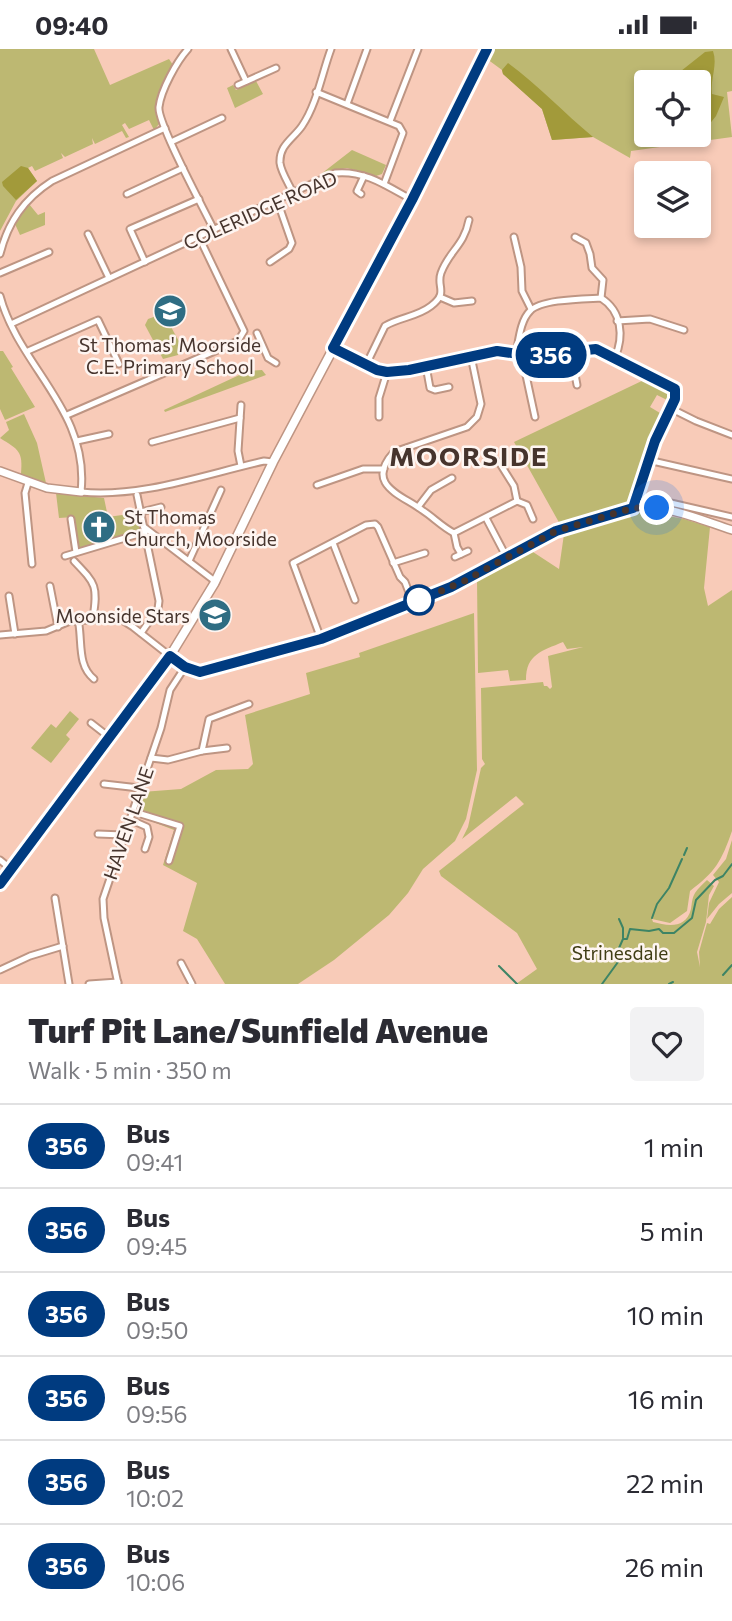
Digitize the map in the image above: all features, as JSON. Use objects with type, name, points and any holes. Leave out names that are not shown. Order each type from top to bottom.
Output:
[{"type":"main road","points":[[0,884],[170,656],[216,582],[273,462],[412,200],[487,49]]},
{"type":"street","points":[[188,49],[178,61],[159,107],[164,128],[214,229]]},
{"type":"street","points":[[231,49],[246,81]]},
{"type":"street","points":[[347,104],[367,49]]},
{"type":"street","points":[[390,121],[418,49]]},
{"type":"street","points":[[293,193],[280,165],[281,154],[285,144],[301,127],[316,92],[329,50]]},
{"type":"street","points":[[238,85],[276,68]]},
{"type":"street","points":[[316,92],[400,126],[403,133],[384,184]]},
{"type":"street","points":[[171,142],[222,118]]},
{"type":"street","points":[[0,254],[6,231],[24,203],[37,191],[52,181],[164,128]]},
{"type":"street","points":[[127,194],[183,168]]},
{"type":"street","name":"COLERIDGE ROAD","points":[[11,324],[335,173],[351,172],[364,176],[412,200]]},
{"type":"street","points":[[361,194],[357,191],[364,176]]},
{"type":"street","points":[[145,262],[130,229],[199,199]]},
{"type":"street","points":[[270,261],[289,249],[292,243],[291,233],[277,200]]},
{"type":"street","points":[[366,365],[385,326],[421,312],[440,297],[442,287],[439,278],[442,269],[461,243],[469,220]]},
{"type":"street","points":[[88,234],[109,278]]},
{"type":"street","points":[[67,415],[239,341],[244,331],[199,237]]},
{"type":"street","points":[[514,237],[521,267],[522,291],[531,309]]},
{"type":"street","points":[[575,237],[586,243],[592,268],[603,280],[601,298]]},
{"type":"street","points":[[0,273],[49,252]]},
{"type":"street","points":[[0,296],[11,324],[67,415],[77,441],[83,475],[81,492]]},
{"type":"street","points":[[440,297],[454,303],[472,302]]},
{"type":"street","points":[[516,353],[523,322],[531,309],[601,298],[611,306],[617,321],[621,338],[615,357]]},
{"type":"street","points":[[617,321],[650,319],[684,330]]},
{"type":"street","points":[[27,351],[98,320],[119,364]]},
{"type":"street","points":[[257,333],[268,358],[276,363]]},
{"type":"street","points":[[333,348],[366,365],[387,372],[409,370],[497,351],[525,355],[596,349],[615,357],[675,389],[675,399],[648,460],[633,508]]},
{"type":"street","points":[[571,353],[577,385]]},
{"type":"street","points":[[525,355],[524,366],[535,417]]},
{"type":"street","points":[[468,551],[458,556],[454,533],[418,507],[392,493],[384,470],[394,452],[467,428],[477,417],[481,404],[471,356]]},
{"type":"street","points":[[426,366],[430,388],[435,390],[449,387]]},
{"type":"street","points":[[379,417],[379,398],[387,372]]},
{"type":"street","points":[[241,466],[238,451],[242,405]]},
{"type":"street","points":[[670,408],[696,422],[732,435]]},
{"type":"street","points":[[152,442],[240,418]]},
{"type":"street","points":[[77,441],[109,434]]},
{"type":"street","points":[[648,460],[732,479]]},
{"type":"street","points":[[0,471],[57,490],[104,494],[135,491],[264,461],[273,462]]},
{"type":"street","points":[[499,463],[514,486],[517,501]]},
{"type":"street","points":[[317,485],[363,470],[384,470]]},
{"type":"street","points":[[418,507],[431,490],[452,478]]},
{"type":"street","points":[[28,482],[25,493],[32,564]]},
{"type":"street","points":[[189,561],[221,490]]},
{"type":"street","points":[[138,495],[159,605],[141,633]]},
{"type":"street","points":[[636,495],[732,517]]},
{"type":"street","points":[[454,533],[517,501]]},
{"type":"street","points":[[517,501],[527,505],[533,519]]},
{"type":"street","points":[[141,512],[161,507]]},
{"type":"street","points":[[0,635],[46,631],[93,618],[122,620],[185,667],[200,672],[321,639],[451,587],[556,531],[633,508],[645,507],[682,514],[732,530]]},
{"type":"street","points":[[486,518],[507,558]]},
{"type":"street","points":[[71,519],[76,552]]},
{"type":"street","points":[[321,639],[293,563],[366,525],[375,524],[413,603]]},
{"type":"street","points":[[145,530],[216,582]]},
{"type":"street","points":[[65,555],[145,530]]},
{"type":"street","points":[[332,543],[355,600]]},
{"type":"street","points":[[394,563],[425,553]]},
{"type":"street","points":[[74,561],[93,581],[96,598],[93,618]]},
{"type":"street","points":[[50,586],[58,627]]},
{"type":"street","points":[[9,596],[15,634]]},
{"type":"street","points":[[77,621],[82,664],[94,679]]},
{"type":"street","name":"HAVEN LANE","points":[[118,983],[103,904],[123,835],[161,728],[170,690],[185,667]]},
{"type":"street","points":[[202,751],[209,719],[249,704]]},
{"type":"street","points":[[91,723],[109,737]]},
{"type":"street","points":[[150,758],[168,760],[227,748]]},
{"type":"street","points":[[104,784],[139,788]]},
{"type":"street","points":[[131,811],[180,826],[169,861]]},
{"type":"street","points":[[129,819],[147,827],[149,837],[145,849]]},
{"type":"street","points":[[98,834],[123,835]]},
{"type":"street","points":[[0,860],[10,869]]},
{"type":"street","points":[[55,898],[69,984]]},
{"type":"street","points":[[0,970],[30,956],[63,946]]},
{"type":"street","points":[[181,963],[192,984]]},
{"type":"street","points":[[89,984],[118,983]]},
{"type":"green space","points":[[0,49],[94,49],[110,85],[169,59],[173,65],[160,101],[159,124],[154,130],[149,120],[129,129],[125,123],[122,125],[129,137],[126,138],[122,131],[95,144],[92,138],[93,144],[65,157],[61,153],[63,158],[35,171],[32,166],[28,168],[37,181],[16,201],[0,231]]},
{"type":"green space","points":[[491,49],[732,49],[732,91],[727,92],[732,137],[711,140],[711,70],[634,70],[634,147],[660,147],[631,151],[630,158],[593,137],[552,140],[542,109],[503,74],[502,70],[487,59]]},
{"type":"green space","points":[[256,81],[263,94],[235,108],[227,88],[233,85],[236,90]]},
{"type":"green space","points":[[352,150],[386,165],[382,174],[376,176],[347,168],[321,174]]},
{"type":"green space","points":[[29,204],[38,215],[45,212],[45,225],[20,235],[15,224]]},
{"type":"green space","points":[[165,316],[181,345],[178,355],[163,359],[145,325],[148,319]]},
{"type":"green space","points":[[0,351],[3,351],[13,367],[11,368],[35,407],[5,420],[0,409]]},
{"type":"green space","points":[[262,370],[266,375],[165,412],[164,410],[248,371]]},
{"type":"green space","points":[[648,378],[670,390],[669,401],[657,395],[650,407],[660,413],[660,421],[627,504],[561,526],[514,442]]},
{"type":"green space","points":[[24,414],[37,443],[46,483],[21,474],[18,452],[0,438],[9,430],[6,422]]},
{"type":"green space","points":[[56,493],[104,498],[108,517],[136,513],[142,531],[77,549],[74,517],[59,518]]},
{"type":"green space","name":"Strinesdale","points":[[643,511],[710,527],[704,588],[708,606],[732,590],[732,831],[717,865],[690,891],[687,911],[670,923],[652,919],[653,922],[665,924],[681,923],[689,915],[693,897],[699,888],[707,880],[714,886],[709,895],[706,922],[697,952],[700,967],[699,952],[707,923],[710,924],[719,909],[732,897],[732,984],[516,984],[537,969],[517,933],[441,876],[439,871],[524,804],[516,796],[462,839],[468,827],[481,768],[485,764],[482,759],[481,688],[543,682],[544,686],[550,689],[552,687],[548,656],[583,647],[567,649],[563,642],[542,651],[529,664],[526,680],[510,681],[508,670],[478,673],[477,579],[533,549],[533,552],[559,569],[564,534],[592,523]]},
{"type":"green space","points":[[474,613],[477,770],[466,819],[455,841],[423,869],[408,893],[389,915],[334,960],[298,984],[225,984],[197,939],[183,931],[197,883],[163,865],[174,830],[135,815],[142,792],[181,789],[216,770],[248,769],[253,764],[245,715],[310,694],[306,673],[360,657],[359,653]]},
{"type":"green space","points":[[70,711],[79,719],[66,735],[70,739],[51,763],[31,748],[51,724],[56,728]]},
{"type":"green space","points":[[732,840],[732,893],[707,919],[709,903],[719,882],[713,875],[726,859]]},
{"type":"shaded area","points":[[713,51],[715,62],[712,94],[724,97],[711,122],[711,70],[682,70],[705,52]]},
{"type":"shaded area","points":[[508,63],[593,137],[552,140],[542,109],[503,74],[502,70]]},
{"type":"shaded area","points":[[21,166],[28,168],[37,181],[16,200],[2,182]]},
{"type":"waterway","points":[[684,855],[687,848]]},
{"type":"waterway","points":[[652,918],[682,859]]},
{"type":"waterway","points":[[602,984],[618,962],[619,948],[623,939],[627,939],[630,929],[659,929],[663,933],[674,933],[692,918],[696,900],[715,880],[723,876],[732,864]]},
{"type":"waterway","points":[[619,919],[623,938]]},
{"type":"waterway","points":[[723,975],[732,965]]},
{"type":"waterway","points":[[499,966],[517,984]]},
{"type":"waterway","points":[[669,984],[673,982]]},
{"type":"bus line","name":"356","points":[[0,884],[170,656],[185,667],[200,672],[321,639],[451,587],[556,531],[633,508],[655,441],[676,395],[675,389],[664,383],[596,349],[532,356],[497,351],[409,370],[387,372],[377,370],[333,348],[412,200],[487,49]]},
{"type":"place","name":"St Thomas' Moorside C.E. Primary School","points":[[170,311]]},
{"type":"place","name":"St Thomas Church, Moorside","points":[[99,527]]},
{"type":"place","name":"Moonside Stars","points":[[215,615]]},
{"type":"district","name":"MOORSIDE","points":[[469,455]]},
{"type":"route","points":[[419,600],[413,603],[464,581],[556,531],[633,508],[657,508]]}]
